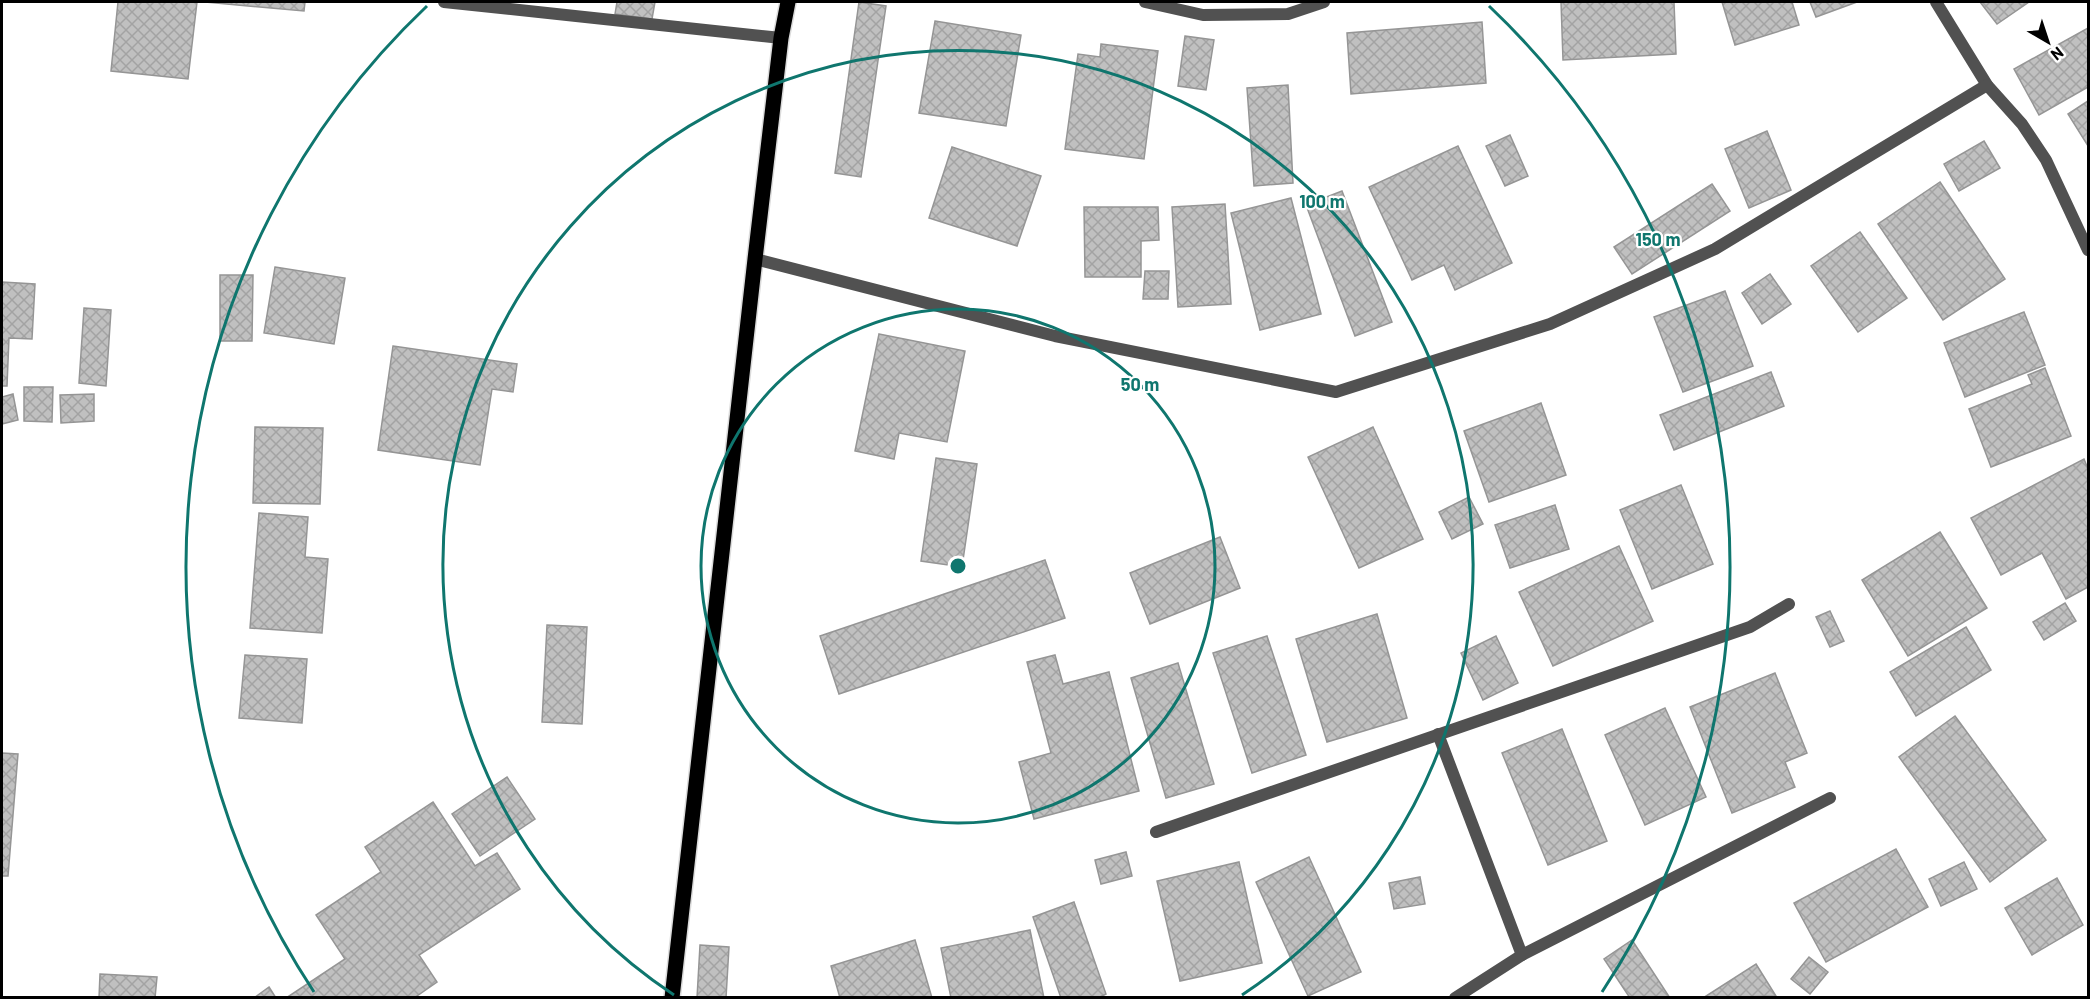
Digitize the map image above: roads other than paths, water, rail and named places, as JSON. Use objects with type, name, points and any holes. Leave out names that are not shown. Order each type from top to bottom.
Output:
[{"type":"main road","points":[[672,998],[755,259],[781,38],[788,2]]},
{"type":"street","points":[[444,2],[513,5],[781,38]]},
{"type":"street","points":[[1146,2],[1203,15],[1288,14],[1324,2]]},
{"type":"street","points":[[1936,2],[1987,85],[2022,124],[2046,160],[2088,250]]},
{"type":"street","points":[[755,259],[1055,336],[1336,392],[1550,324],[1715,249],[1987,85]]},
{"type":"street","points":[[1155,832],[1750,627],[1789,604]]},
{"type":"street","points":[[1438,734],[1522,955]]},
{"type":"street","points":[[1455,998],[1522,955],[1830,798]]}]
